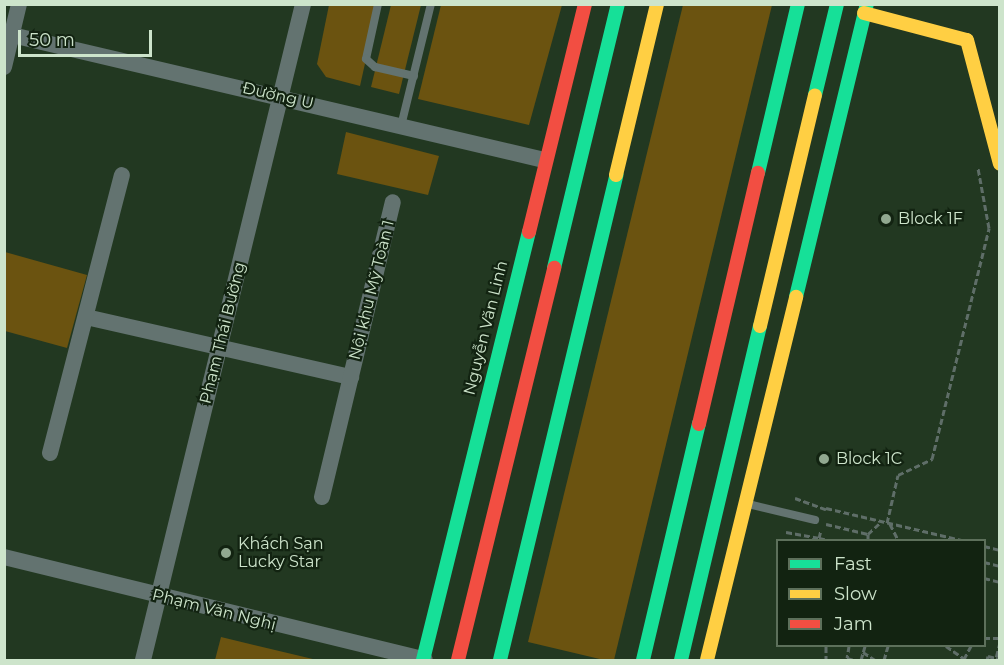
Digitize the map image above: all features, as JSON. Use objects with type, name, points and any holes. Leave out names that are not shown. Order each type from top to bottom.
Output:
[{"type":"main road","name":"Nguyễn Văn Linh","points":[[424,660],[544,160],[585,4]]},
{"type":"main road","points":[[458,660],[618,4]]},
{"type":"main road","points":[[500,660],[657,4]]},
{"type":"main road","points":[[643,660],[798,4]]},
{"type":"main road","points":[[681,660],[836,7],[865,9],[967,40],[999,165]]},
{"type":"main road","points":[[707,660],[865,9]]},
{"type":"main road","points":[[544,160],[577,168]]},
{"type":"street","points":[[4,67],[19,4]]},
{"type":"street","name":"Phạm Thái Bường","points":[[143,660],[303,4]]},
{"type":"street","name":"Đường U","points":[[12,35],[544,160]]},
{"type":"street","points":[[50,453],[122,175]]},
{"type":"street","name":"Nội khu Mỹ Toàn 1","points":[[322,497],[393,202]]},
{"type":"street","name":"Nội khu Mỹ Toàn 1","points":[[86,317],[220,345],[351,377]]},
{"type":"street","name":"Phạm Văn Nghị","points":[[4,557],[424,660]]},
{"type":"lane","points":[[378,4],[366,58],[375,67],[414,76]]},
{"type":"lane","points":[[401,126],[431,4]]},
{"type":"lane","points":[[745,503],[819,522]]},
{"type":"path","points":[[887,523],[898,475],[932,459],[989,228],[977,163]]},
{"type":"path","points":[[795,498],[820,504]]},
{"type":"path","points":[[826,508],[957,539]]},
{"type":"path","points":[[819,522],[868,534]]},
{"type":"path","points":[[868,539],[868,534],[875,525],[887,523],[896,530],[898,539]]},
{"type":"path","points":[[786,532],[812,538]]},
{"type":"path","points":[[819,538],[824,539]]},
{"type":"path","points":[[987,660],[988,656],[998,658],[999,640]]},
{"type":"path","points":[[849,647],[846,658],[856,660],[864,647]]},
{"type":"path","points":[[947,647],[965,660]]},
{"type":"path","points":[[863,652],[875,660]]},
{"type":"shaded area","points":[[329,5],[378,5],[360,86],[326,77],[317,64]]},
{"type":"shaded area","points":[[391,5],[421,5],[399,94],[371,87]]},
{"type":"shaded area","points":[[441,5],[562,5],[529,125],[418,99]]},
{"type":"shaded area","points":[[683,5],[772,5],[614,660],[604,660],[528,642]]},
{"type":"shaded area","points":[[346,132],[439,156],[428,195],[337,174]]},
{"type":"shaded area","points":[[5,252],[87,275],[67,348],[5,331]]},
{"type":"shaded area","points":[[221,637],[317,660],[215,660]]},
{"type":"traffic: fast","points":[[554,268],[618,4]]},
{"type":"traffic: fast","points":[[758,173],[798,4]]},
{"type":"traffic: fast","points":[[815,95],[837,4]]},
{"type":"traffic: fast","points":[[796,297],[867,4]]},
{"type":"traffic: fast","points":[[500,660],[616,175]]},
{"type":"traffic: fast","points":[[423,660],[529,232]]},
{"type":"traffic: fast","points":[[681,660],[760,326]]},
{"type":"traffic: fast","points":[[643,660],[699,424]]},
{"type":"traffic: slow","points":[[616,175],[657,4]]},
{"type":"traffic: slow","points":[[864,13],[967,40],[1000,164]]},
{"type":"traffic: slow","points":[[760,326],[815,95]]},
{"type":"traffic: slow","points":[[707,660],[796,297]]},
{"type":"traffic: jam","points":[[529,232],[585,4]]},
{"type":"traffic: jam","points":[[699,424],[758,173]]},
{"type":"traffic: jam","points":[[458,660],[554,268]]},
{"type":"place","name":"Block 1F","points":[[886,219]]},
{"type":"place","name":"Block 1C","points":[[824,459]]},
{"type":"place","name":"Khách Sạn Lucky Star","points":[[226,553]]}]
